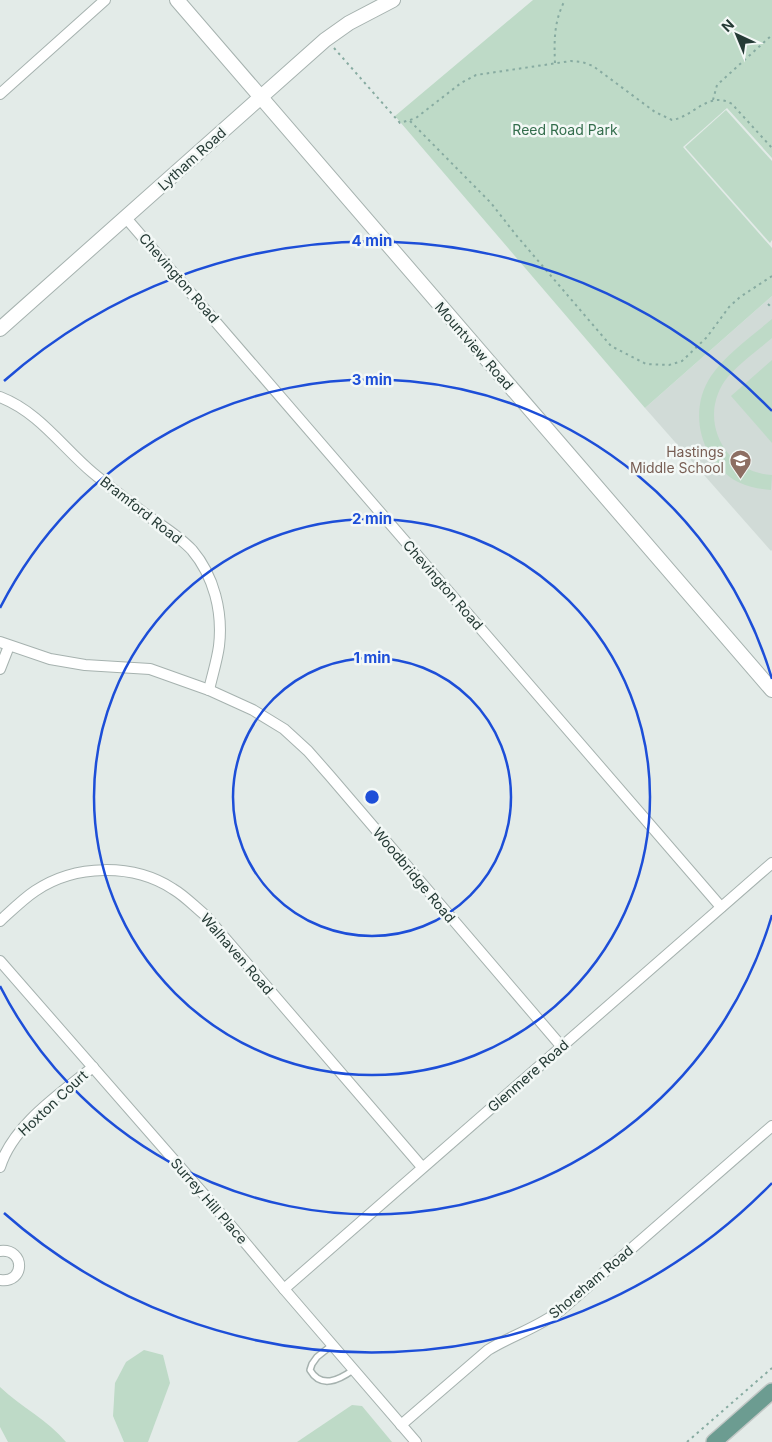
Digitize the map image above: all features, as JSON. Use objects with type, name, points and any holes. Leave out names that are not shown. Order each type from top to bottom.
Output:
[{"type":"main road","points":[[714,1442],[772,1392]]},
{"type":"street","points":[[0,94],[105,0]]},
{"type":"street","name":"Mountview Road","points":[[177,0],[772,690]]},
{"type":"street","name":"Lytham Road","points":[[0,329],[325,40],[349,23],[393,0]]},
{"type":"street","name":"Chevington Road","points":[[126,218],[721,907]]},
{"type":"street","name":"Bramford Road","points":[[0,398],[25,409],[92,472],[143,513],[173,533],[200,561],[215,592],[218,610],[219,646],[209,690]]},
{"type":"street","points":[[0,669],[5,644]]},
{"type":"street","name":"Woodbridge Road","points":[[5,644],[50,659],[85,665],[150,669],[209,690],[261,714],[284,729],[308,751],[562,1047]]},
{"type":"street","name":"Glenmere Road","points":[[284,1289],[772,863]]},
{"type":"street","name":"Walhaven Road","points":[[0,921],[34,892],[50,882],[66,876],[107,870],[127,872],[148,876],[173,889],[206,916],[422,1167]]},
{"type":"street","name":"Surrey Hill Place","points":[[0,961],[222,1215],[416,1442]]},
{"type":"street","name":"Hoxton Court","points":[[0,1167],[22,1128],[93,1067]]},
{"type":"street","name":"Shoreham Road","points":[[401,1425],[488,1350],[504,1340],[539,1326],[561,1310],[772,1126]]},
{"type":"street","points":[[0,1250],[11,1252],[18,1260],[19,1269],[10,1280],[0,1280]]},
{"type":"lane","points":[[332,1345],[312,1364],[310,1370],[313,1375],[328,1382],[344,1377],[354,1370]]},
{"type":"path","points":[[555,63],[554,29],[565,0]]},
{"type":"path","points":[[713,100],[717,85],[772,35]]},
{"type":"path","points":[[334,47],[400,123],[416,118],[461,82],[476,75],[555,63],[582,62],[593,66],[655,112],[672,120],[689,115],[705,103],[713,100],[727,101],[732,104],[772,148]]},
{"type":"path","points":[[410,121],[491,203],[611,346],[646,364],[656,366],[669,365],[682,361],[707,337],[729,307],[740,297],[772,276]]},
{"type":"path","points":[[768,304],[772,308]]},
{"type":"path","points":[[687,1442],[772,1368]]},
{"type":"shaded area","name":"Hastings Middle School","points":[[772,296],[772,550],[771,551],[645,408]]},
{"type":"green space","name":"Reed Road Park","points":[[533,0],[772,0],[772,158],[727,108],[683,147],[772,248],[772,296],[645,408],[395,116]]},
{"type":"green space","points":[[726,110],[772,161],[772,240],[770,243],[685,147]]},
{"type":"green space","points":[[772,319],[772,338],[740,364],[724,382],[717,397],[714,413],[721,443],[741,465],[756,472],[772,475],[771,490],[746,485],[725,473],[707,449],[699,420],[704,390],[711,376],[732,353]]},
{"type":"green space","points":[[772,360],[772,443],[731,396]]},
{"type":"green space","points":[[144,1350],[163,1355],[170,1383],[148,1442],[124,1442],[113,1416],[115,1383],[126,1362]]},
{"type":"green space","points":[[0,1387],[51,1427],[66,1442],[8,1442],[0,1427]]},
{"type":"green space","points":[[352,1405],[362,1406],[392,1442],[297,1442]]},
{"type":"place","name":"Hastings Middle School","points":[[740,479]]}]
